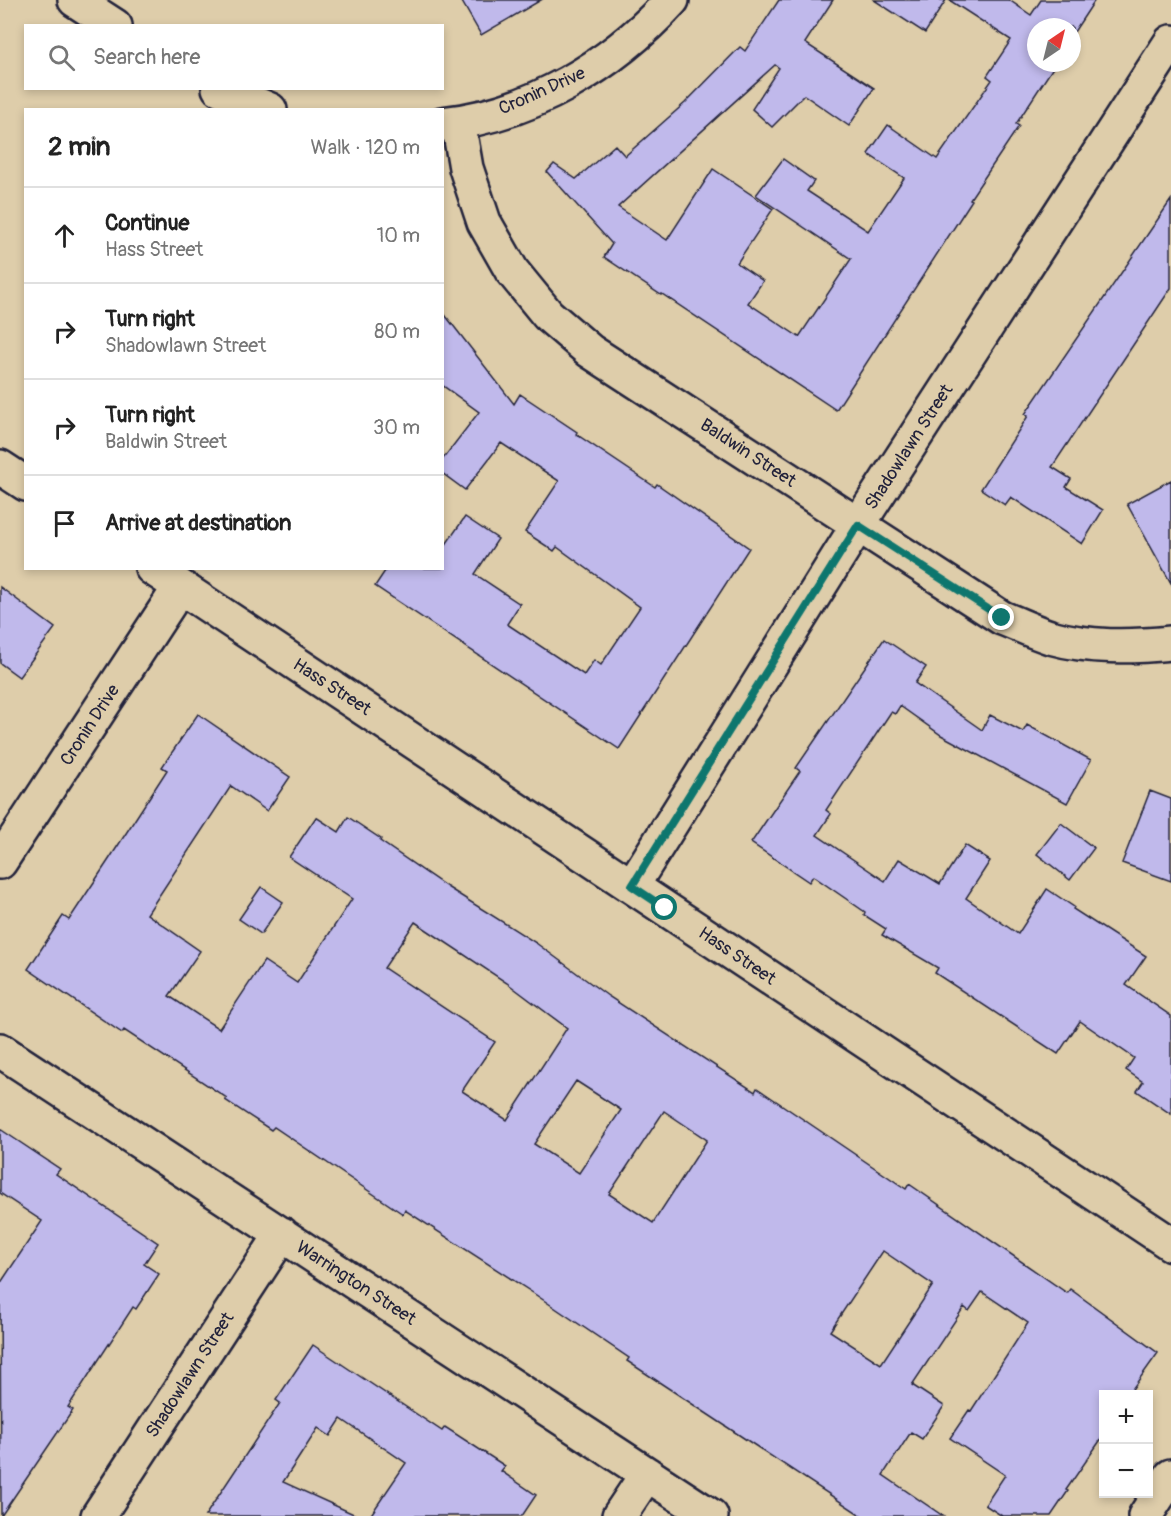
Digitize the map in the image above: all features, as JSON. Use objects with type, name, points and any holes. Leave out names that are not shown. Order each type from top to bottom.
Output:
[{"type":"street","points":[[75,0],[112,24]]},
{"type":"street","name":"Cronin Drive","points":[[450,123],[510,109],[567,84],[609,58],[672,0]]},
{"type":"street","name":"Shadowlawn Street","points":[[632,886],[858,525],[1171,42]]},
{"type":"street","points":[[224,90],[265,108]]},
{"type":"street","name":"Baldwin Street","points":[[450,123],[484,222],[512,271],[548,315],[591,351],[1002,618],[1050,637],[1096,646],[1132,647],[1171,642]]},
{"type":"street","points":[[0,467],[24,483]]},
{"type":"street","name":"Hass Street","points":[[155,570],[1171,1244]]},
{"type":"street","name":"Cronin Drive","points":[[0,862],[180,587]]},
{"type":"street","name":"Warrington Street","points":[[0,1050],[711,1516]]},
{"type":"street","name":"Shadowlawn Street","points":[[98,1516],[282,1234]]},
{"type":"street","points":[[619,1516],[647,1474]]},
{"type":"street","points":[[1145,1516],[1171,1476]]},
{"type":"building","points":[[461,0],[541,0],[481,35]]},
{"type":"building","points":[[779,0],[833,0],[805,43],[874,88],[849,126],[804,95],[772,127],[752,109],[779,68],[775,65],[618,207],[667,240],[713,169],[773,209],[737,263],[763,281],[748,303],[799,337],[851,259],[756,195],[783,159],[814,181],[807,191],[868,231],[904,178],[868,154],[888,125],[937,159],[992,80],[987,76],[1011,40],[949,0],[1009,0],[1031,15],[1041,0],[1095,0],[1081,21],[1081,18],[1027,18],[1027,72],[1050,72],[1016,124],[1019,126],[836,410],[604,257],[612,244],[547,172],[554,164],[576,179],[615,145],[625,156],[685,103],[740,47],[745,51]]},
{"type":"building","points":[[874,0],[946,0],[925,33]]},
{"type":"building","points":[[1171,200],[1171,288],[1052,467],[1071,479],[1066,487],[1103,510],[1082,544],[1011,497],[1005,505],[981,489],[1028,416],[1025,414]]},
{"type":"building","points":[[444,314],[514,404],[520,394],[577,432],[576,434],[655,487],[657,484],[749,548],[619,749],[375,586],[386,570],[444,570],[444,547],[465,517],[498,539],[475,574],[520,604],[507,624],[584,675],[594,660],[601,665],[640,607],[557,547],[554,551],[525,532],[559,481],[501,443],[465,490],[444,474],[444,457],[479,412],[444,386]]},
{"type":"building","points":[[1171,480],[1171,583],[1127,504]]},
{"type":"building","points":[[0,587],[55,628],[19,677],[0,663]]},
{"type":"building","points":[[884,639],[926,667],[915,683],[982,730],[990,715],[1023,732],[1027,725],[1091,760],[1067,803],[941,735],[900,706],[895,714],[891,712],[826,810],[831,814],[817,835],[885,881],[899,859],[940,884],[965,845],[990,861],[966,898],[1018,934],[1047,889],[1074,907],[1073,909],[1146,956],[1126,985],[1171,1016],[1171,1114],[1137,1091],[1143,1082],[1126,1070],[1134,1058],[1080,1021],[1058,1054],[935,973],[938,968],[882,935],[886,929],[813,876],[809,882],[751,843],[800,771],[796,768]]},
{"type":"building","points":[[198,714],[290,777],[267,811],[231,786],[147,914],[200,951],[169,996],[219,1029],[264,961],[297,983],[352,899],[289,857],[316,817],[339,832],[348,817],[447,887],[536,943],[608,996],[755,1092],[757,1088],[906,1189],[909,1184],[1067,1293],[1070,1289],[1158,1353],[1132,1390],[1099,1390],[1099,1442],[1051,1516],[1002,1516],[985,1505],[1005,1475],[950,1438],[969,1410],[971,1411],[1028,1323],[982,1292],[969,1311],[964,1307],[912,1385],[944,1406],[922,1439],[911,1432],[883,1475],[943,1516],[862,1516],[627,1361],[629,1358],[533,1293],[405,1210],[403,1214],[274,1127],[271,1130],[225,1100],[227,1098],[124,1030],[122,1033],[28,969],[63,916],[69,920],[167,770],[162,767]],"holes":[[[415,922],[507,983],[567,1028],[507,1120],[462,1091],[495,1042],[384,968]],[[576,1081],[621,1110],[579,1173],[534,1144]],[[664,1111],[707,1140],[653,1223],[609,1194]],[[883,1251],[933,1285],[881,1364],[830,1331]]]},
{"type":"building","points":[[1150,791],[1171,799],[1171,881],[1122,863]]},
{"type":"building","points":[[1061,823],[1094,848],[1070,880],[1037,854]]},
{"type":"building","points":[[261,887],[283,902],[261,934],[239,919]]},
{"type":"building","points":[[0,1129],[60,1169],[56,1174],[158,1243],[144,1264],[159,1274],[136,1309],[133,1307],[68,1407],[73,1410],[1,1516],[0,1284],[42,1221],[0,1193]]},
{"type":"building","points":[[313,1345],[442,1431],[445,1427],[505,1466],[501,1471],[536,1495],[522,1516],[370,1516],[406,1463],[341,1419],[330,1436],[318,1428],[283,1482],[358,1516],[205,1516],[280,1403],[276,1400]]},
{"type":"route","points":[[665,908],[632,886],[858,525],[1002,618]]}]
